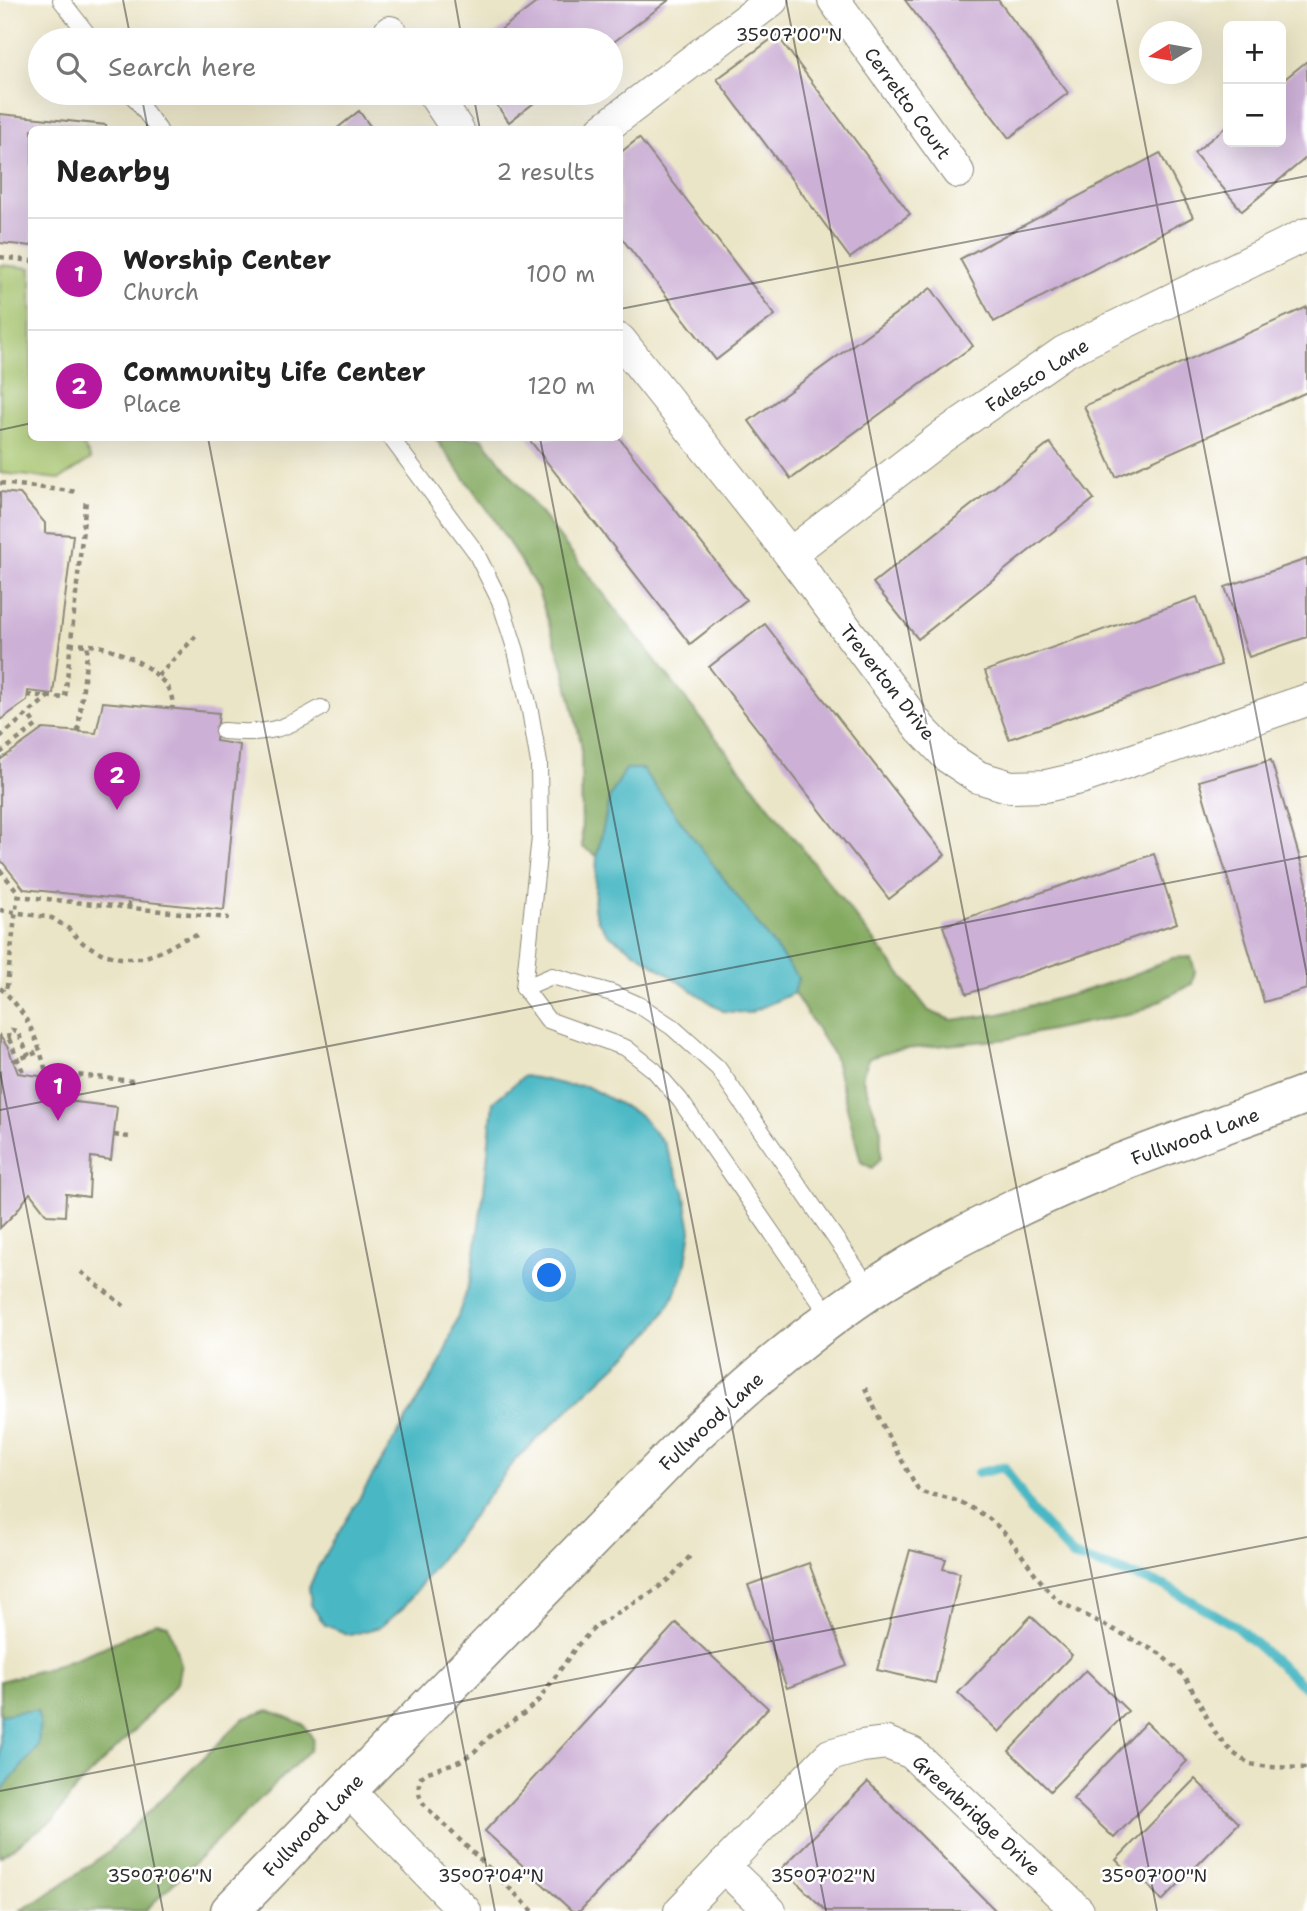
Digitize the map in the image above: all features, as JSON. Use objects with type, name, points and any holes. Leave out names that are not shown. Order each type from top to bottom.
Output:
[{"type":"street","points":[[607,126],[772,0]]},
{"type":"street","name":"Cerretto Court","points":[[834,0],[958,172]]},
{"type":"street","points":[[441,105],[455,126]]},
{"type":"street","name":"Falesco Lane","points":[[790,554],[943,436],[1064,352],[1307,234]]},
{"type":"street","name":"Treverton Drive","points":[[623,344],[790,554],[921,729],[948,757],[978,777],[1012,787],[1046,786],[1081,778],[1307,700]]},
{"type":"street","name":"Fullwood Lane","points":[[230,1911],[686,1442],[807,1335],[871,1290],[934,1251],[1020,1207],[1093,1174],[1307,1094]]},
{"type":"street","name":"Greenbridge Drive","points":[[680,1911],[830,1755],[862,1746],[887,1743],[912,1754],[1078,1911]]},
{"type":"street","points":[[348,1790],[465,1911]]},
{"type":"street","points":[[723,1866],[770,1911]]},
{"type":"lane","points":[[61,0],[83,28]]},
{"type":"lane","points":[[140,105],[156,126]]},
{"type":"lane","points":[[393,441],[475,551],[500,601],[524,687],[539,763],[540,837],[524,988],[548,1020],[626,1048],[654,1070],[680,1100],[831,1318]]},
{"type":"lane","points":[[223,731],[247,733],[275,730],[321,708]]},
{"type":"lane","points":[[524,988],[552,976],[612,993],[639,1005],[697,1048],[718,1068],[871,1290]]},
{"type":"path","points":[[0,257],[28,260]]},
{"type":"path","points":[[0,483],[79,492]]},
{"type":"path","points":[[27,695],[65,698],[86,500]]},
{"type":"path","points":[[158,676],[197,635]]},
{"type":"path","points":[[70,644],[100,646],[146,667],[158,676],[172,694],[172,709]]},
{"type":"path","points":[[78,731],[88,645]]},
{"type":"path","points":[[0,737],[50,696]]},
{"type":"path","points":[[0,753],[36,726],[28,714]]},
{"type":"path","points":[[0,870],[18,892],[6,994]]},
{"type":"path","points":[[17,896],[229,918]]},
{"type":"path","points":[[129,900],[129,907]]},
{"type":"path","points":[[0,910],[52,918],[69,929],[83,943],[103,954],[120,958],[143,958],[201,934]]},
{"type":"path","points":[[0,988],[27,1019],[41,1051],[46,1072],[134,1081]]},
{"type":"path","points":[[24,1074],[9,1039],[8,1034],[12,1030],[17,1031],[29,1055]]},
{"type":"path","points":[[13,1061],[41,1051]]},
{"type":"path","points":[[114,1135],[129,1137]]},
{"type":"path","points":[[81,1272],[124,1306]]},
{"type":"path","points":[[865,1388],[918,1489],[930,1496],[943,1496],[984,1516],[1007,1537],[1047,1590],[1060,1602],[1159,1653],[1186,1678],[1216,1734],[1233,1753],[1250,1764],[1307,1768]]},
{"type":"path","points":[[533,1911],[428,1810],[421,1801],[418,1788],[421,1777],[460,1761],[474,1752],[492,1734],[523,1714],[539,1699],[576,1647],[596,1626],[670,1578],[693,1553]]},
{"type":"green space","points":[[0,265],[28,268],[28,441],[81,441],[91,459],[60,479],[0,473]]},
{"type":"green space","points":[[437,441],[484,441],[929,1011],[951,1020],[1000,1014],[1133,975],[1172,958],[1191,957],[1195,971],[1192,984],[1138,1012],[1007,1039],[895,1050],[869,1058],[862,1077],[881,1130],[881,1158],[872,1168],[861,1162],[834,1056],[794,993],[798,978],[610,796],[597,856],[582,847],[581,743],[563,666],[537,588],[488,510]]},
{"type":"green space","points":[[157,1622],[168,1625],[181,1664],[177,1683],[134,1731],[78,1786],[54,1819],[0,1857],[0,1681],[49,1668],[104,1647]]},
{"type":"green space","points":[[269,1710],[303,1724],[313,1739],[310,1750],[145,1911],[19,1911],[38,1901],[108,1852],[244,1718]]},
{"type":"water","points":[[626,769],[642,769],[798,978],[794,993],[749,1013],[723,1011],[608,934],[598,921],[594,909],[597,856],[610,796]]},
{"type":"water","points":[[524,1076],[566,1085],[586,1086],[640,1115],[664,1143],[684,1191],[691,1230],[685,1268],[672,1300],[653,1330],[516,1459],[403,1608],[380,1627],[350,1635],[325,1625],[311,1605],[309,1588],[317,1569],[442,1360],[471,1279],[493,1102]]},
{"type":"water","points":[[37,1711],[40,1723],[38,1747],[0,1793],[0,1715]]},
{"type":"building","points":[[540,0],[669,0],[623,35],[623,28],[503,28]]},
{"type":"building","points":[[905,0],[998,0],[1068,93],[1009,138]]},
{"type":"building","points":[[777,35],[910,214],[850,258],[717,79]]},
{"type":"building","points":[[1307,61],[1307,157],[1242,211],[1194,153],[1223,129],[1223,147],[1286,147],[1286,78]]},
{"type":"building","points":[[497,105],[531,105],[509,122]]},
{"type":"building","points":[[359,111],[370,126],[340,126]]},
{"type":"building","points":[[0,114],[106,125],[28,126],[28,246],[0,243]]},
{"type":"building","points":[[639,138],[775,315],[716,360],[623,240],[623,151]]},
{"type":"building","points":[[1160,153],[1193,217],[994,322],[960,259]]},
{"type":"building","points":[[931,288],[973,346],[791,479],[749,421]]},
{"type":"building","points":[[1307,307],[1307,392],[1116,477],[1084,406]]},
{"type":"building","points":[[530,441],[621,441],[746,600],[690,644]]},
{"type":"building","points":[[1050,443],[1094,499],[918,639],[873,583]]},
{"type":"building","points":[[0,492],[20,494],[45,523],[45,533],[73,535],[53,694],[28,691],[27,701],[0,720]]},
{"type":"building","points":[[1307,559],[1307,637],[1249,657],[1225,587]]},
{"type":"building","points":[[1197,597],[1221,665],[1009,739],[985,671]]},
{"type":"building","points":[[765,624],[945,855],[889,899],[709,667]]},
{"type":"building","points":[[103,702],[219,713],[216,741],[240,745],[224,910],[24,889],[0,859],[0,760],[43,729],[96,733]]},
{"type":"building","points":[[1271,760],[1307,883],[1307,989],[1264,1002],[1199,781]]},
{"type":"building","points":[[1154,854],[1177,923],[967,994],[943,926]]},
{"type":"building","points":[[0,1036],[18,1073],[61,1079],[58,1100],[117,1107],[111,1160],[91,1157],[89,1197],[66,1194],[65,1216],[47,1215],[30,1193],[0,1228]]},
{"type":"building","points":[[910,1550],[946,1559],[943,1569],[960,1573],[935,1683],[877,1670]]},
{"type":"building","points":[[809,1563],[847,1666],[787,1688],[748,1585]]},
{"type":"building","points":[[1031,1616],[1072,1655],[999,1732],[958,1693]]},
{"type":"building","points":[[676,1623],[768,1708],[580,1911],[572,1911],[485,1831]]},
{"type":"building","points":[[1086,1670],[1128,1711],[1050,1791],[1009,1751]]},
{"type":"building","points":[[1146,1722],[1187,1761],[1114,1838],[1073,1799]]},
{"type":"building","points":[[1195,1779],[1239,1823],[1162,1901],[1142,1878],[1138,1882],[1116,1860]]},
{"type":"building","points":[[868,1782],[996,1911],[826,1911],[782,1868]]},
{"type":"waterway","points":[[978,1473],[1004,1467],[1031,1510],[1073,1556],[1165,1586],[1234,1625],[1307,1689]]},
{"type":"place","name":"Community Life Center","points":[[117,810]]},
{"type":"place","name":"Worship Center","points":[[58,1121]]}]
